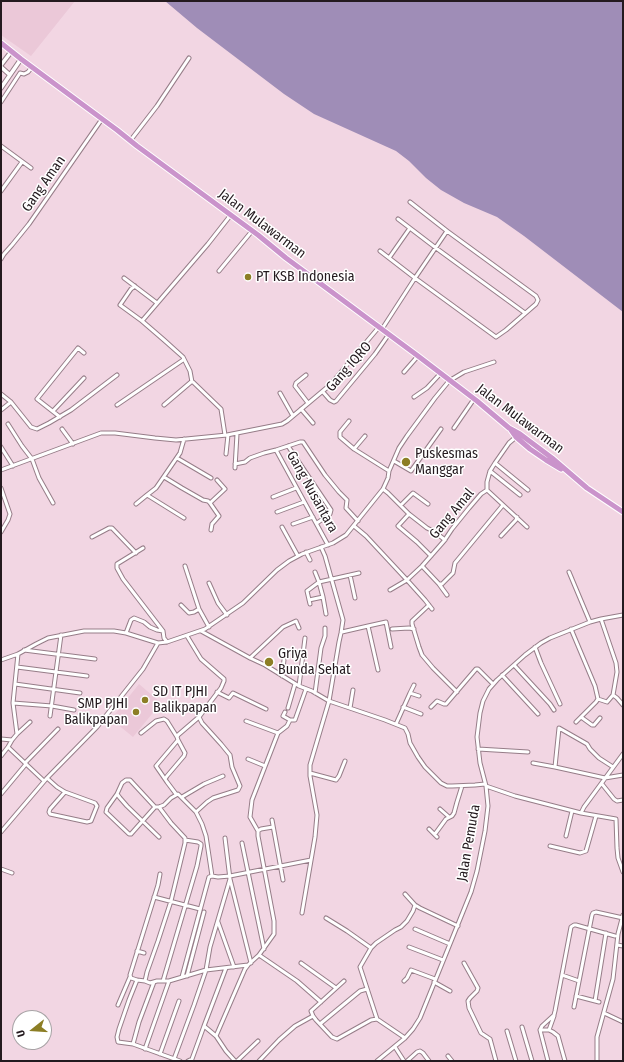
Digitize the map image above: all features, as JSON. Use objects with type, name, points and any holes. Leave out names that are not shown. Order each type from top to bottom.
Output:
[{"type":"highway","name":"Jalan Mulawarman","points":[[1,43],[230,216],[252,230],[286,258],[390,334],[509,428],[520,434],[532,447]]},
{"type":"highway","points":[[509,428],[516,437],[623,512]]},
{"type":"street","points":[[10,75],[1,66],[11,52]]},
{"type":"street","points":[[130,140],[157,106],[189,58]]},
{"type":"street","points":[[1,88],[21,59]]},
{"type":"street","points":[[1,102],[20,73],[24,74],[28,72],[32,67]]},
{"type":"street","name":"Gang Aman","points":[[1,259],[29,224],[102,119]]},
{"type":"street","points":[[1,151],[2,147],[31,168]]},
{"type":"street","points":[[1,191],[22,162]]},
{"type":"street","points":[[380,251],[496,337],[536,304],[538,300],[536,296],[446,232],[410,202]]},
{"type":"street","points":[[142,321],[230,216]]},
{"type":"street","points":[[398,219],[526,313]]},
{"type":"street","points":[[389,258],[410,228]]},
{"type":"street","points":[[219,271],[252,230]]},
{"type":"street","points":[[1,470],[93,436],[106,433],[176,440],[237,434],[282,424],[323,392],[381,328],[446,232]]},
{"type":"street","points":[[124,278],[157,303]]},
{"type":"street","points":[[135,286],[120,305],[142,321],[182,358],[188,366],[192,382],[221,409],[226,435],[226,454]]},
{"type":"street","name":"Gang IQRO","points":[[323,392],[330,400],[336,402],[390,334]]},
{"type":"street","points":[[60,416],[37,399],[78,348],[84,353]]},
{"type":"street","points":[[404,372],[418,356]]},
{"type":"street","points":[[117,406],[183,360]]},
{"type":"street","points":[[1,660],[18,654],[48,638],[84,631],[114,631],[126,633],[158,643],[187,636],[208,627],[243,603],[277,570],[289,561],[306,552],[342,539],[383,490],[399,448],[435,398],[450,381],[464,372],[494,362]]},
{"type":"street","points":[[414,397],[427,388],[440,374]]},
{"type":"street","points":[[306,375],[296,383],[295,386],[308,403]]},
{"type":"street","points":[[1,394],[11,402],[34,429],[37,429],[71,410],[117,376]]},
{"type":"street","points":[[53,411],[84,378]]},
{"type":"street","points":[[164,405],[192,382]]},
{"type":"street","points":[[280,393],[293,416]]},
{"type":"street","points":[[454,428],[474,399]]},
{"type":"street","points":[[1,410],[11,402]]},
{"type":"street","points":[[301,409],[313,423]]},
{"type":"street","points":[[349,421],[340,432],[340,437],[354,449],[389,471]]},
{"type":"street","points":[[8,424],[32,459],[39,478],[53,503]]},
{"type":"street","points":[[62,429],[73,444]]},
{"type":"street","points":[[394,461],[411,471],[441,429]]},
{"type":"street","points":[[237,434],[235,466],[264,453],[304,442],[325,474],[347,500],[346,508],[358,521]]},
{"type":"street","points":[[354,449],[365,436]]},
{"type":"street","name":"Gang Amal","points":[[390,590],[407,580],[422,566],[445,540],[469,508],[481,494],[487,490],[487,482],[490,471],[509,443],[516,437]]},
{"type":"street","points":[[136,504],[156,488],[180,453],[184,439]]},
{"type":"street","points":[[288,446],[331,510],[330,514],[317,523]]},
{"type":"street","points":[[1,447],[13,466]]},
{"type":"street","name":"Gang Nusantara","points":[[276,450],[328,545]]},
{"type":"street","points":[[177,458],[211,478]]},
{"type":"street","points":[[495,463],[528,490]]},
{"type":"street","points":[[490,471],[520,496]]},
{"type":"street","points":[[164,477],[210,503],[219,515],[219,517],[212,524],[211,530]]},
{"type":"street","points":[[210,503],[225,489],[217,480]]},
{"type":"street","points":[[1,488],[9,517],[1,532]]},
{"type":"street","points":[[273,497],[296,488]]},
{"type":"street","points":[[383,490],[409,514],[445,540]]},
{"type":"street","points":[[487,490],[527,527]]},
{"type":"street","points":[[401,506],[413,493],[428,504]]},
{"type":"street","points":[[147,495],[184,518]]},
{"type":"street","points":[[277,512],[304,502]]},
{"type":"street","points":[[439,584],[442,584],[453,573],[455,563],[503,505]]},
{"type":"street","points":[[409,514],[398,526],[431,556]]},
{"type":"street","points":[[293,524],[312,517]]},
{"type":"street","points":[[501,536],[517,517]]},
{"type":"street","points":[[354,526],[366,536],[432,609]]},
{"type":"street","points":[[92,537],[109,528],[112,528],[136,553]]},
{"type":"street","points":[[282,528],[298,556]]},
{"type":"street","points":[[302,913],[315,837],[316,815],[310,765],[329,701],[343,620],[325,556],[321,547]]},
{"type":"street","points":[[143,548],[117,564],[117,568],[123,579],[163,631],[164,638],[167,642]]},
{"type":"street","points":[[306,552],[310,560]]},
{"type":"street","points":[[185,566],[199,609],[208,627]]},
{"type":"street","points":[[422,566],[447,595]]},
{"type":"street","points":[[315,572],[319,582],[326,614]]},
{"type":"street","points":[[569,572],[590,622]]},
{"type":"street","points":[[310,604],[307,591],[319,582],[359,573]]},
{"type":"street","points":[[350,575],[355,598]]},
{"type":"street","points":[[209,583],[218,603],[227,615]]},
{"type":"street","points":[[309,600],[323,598]]},
{"type":"street","points":[[181,605],[189,613],[199,609]]},
{"type":"street","points":[[428,605],[412,621],[422,655],[457,692]]},
{"type":"street","name":"Jalan Pemuda","points":[[377,1061],[405,1038],[420,1018],[471,892],[477,871],[488,806],[486,785],[478,749],[477,737],[483,701],[489,689],[502,675],[535,648],[550,638],[590,622],[623,615]]},
{"type":"street","points":[[126,633],[131,620],[134,618],[144,622],[150,627],[163,631]]},
{"type":"street","points":[[598,698],[607,702],[613,695],[617,672],[616,663],[601,619]]},
{"type":"street","points":[[250,658],[278,631],[296,621],[299,628]]},
{"type":"street","points":[[342,632],[386,622],[392,647]]},
{"type":"street","points":[[368,626],[378,670]]},
{"type":"street","points":[[315,694],[321,648],[326,628]]},
{"type":"street","points":[[392,629],[414,629]]},
{"type":"street","points":[[571,629],[595,686],[598,698],[596,702],[576,722]]},
{"type":"street","points":[[201,631],[265,665],[297,685],[329,701],[396,724],[406,730],[410,743],[425,767],[435,778],[447,786],[486,785],[515,796],[572,811],[616,819],[618,858],[623,872]]},
{"type":"street","points":[[50,716],[61,636]]},
{"type":"street","points":[[187,636],[201,659],[224,679],[224,681],[218,692],[199,717],[177,738],[156,767],[176,794],[180,794],[196,812],[206,836],[212,876]]},
{"type":"street","points":[[288,708],[297,685],[305,638]]},
{"type":"street","points":[[1,832],[44,781],[101,722],[143,669],[158,643]]},
{"type":"street","points":[[535,648],[560,704]]},
{"type":"street","points":[[24,650],[95,659]]},
{"type":"street","points":[[17,734],[13,703],[18,654]]},
{"type":"street","points":[[282,676],[284,660]]},
{"type":"street","points":[[514,665],[554,710]]},
{"type":"street","points":[[17,667],[87,676]]},
{"type":"street","points":[[431,707],[438,701],[442,704],[446,704],[476,669],[478,669],[493,684]]},
{"type":"street","points":[[502,675],[538,714]]},
{"type":"street","points":[[15,684],[80,693]]},
{"type":"street","points":[[396,724],[414,685]]},
{"type":"street","points":[[285,712],[283,716],[290,720],[296,719],[306,689]]},
{"type":"street","points":[[350,708],[353,690]]},
{"type":"street","points":[[218,692],[229,698],[233,693],[266,709]]},
{"type":"street","points":[[410,693],[419,696]]},
{"type":"street","points":[[613,695],[623,705]]},
{"type":"street","points":[[13,703],[52,706],[74,710]]},
{"type":"street","points":[[403,707],[421,714]]},
{"type":"street","points":[[196,812],[213,798],[238,790],[240,786],[232,767],[230,755],[202,723],[199,717]]},
{"type":"street","points":[[581,717],[594,725],[600,718]]},
{"type":"street","points":[[141,733],[156,721],[164,719],[167,721],[185,753],[165,779]]},
{"type":"street","points":[[246,720],[278,732]]},
{"type":"street","points":[[216,1036],[245,970],[273,938],[274,934],[274,921],[258,831],[250,816],[250,811],[252,800],[278,732],[287,726],[290,720]]},
{"type":"street","points":[[1,756],[17,734],[30,722]]},
{"type":"street","points":[[555,767],[559,728],[587,744],[599,758],[613,767]]},
{"type":"street","points":[[1,794],[25,763],[58,729]]},
{"type":"street","points":[[1,740],[12,740]]},
{"type":"street","points":[[8,747],[44,781]]},
{"type":"street","points":[[478,749],[528,752]]},
{"type":"street","points":[[581,813],[584,806],[602,784],[623,754]]},
{"type":"street","points":[[248,759],[265,766]]},
{"type":"street","points":[[310,773],[336,780],[345,761]]},
{"type":"street","points":[[533,763],[606,778],[623,775]]},
{"type":"street","points":[[182,797],[209,781],[223,776]]},
{"type":"street","points":[[47,778],[65,792],[92,801],[96,804],[91,821],[87,822],[50,814],[50,809],[65,792]]},
{"type":"street","points":[[145,981],[171,901],[182,858],[185,838],[157,807],[128,780],[122,783],[106,812],[129,834],[131,834],[157,807],[164,804],[176,794]]},
{"type":"street","points":[[602,784],[614,799],[623,800]]},
{"type":"street","points":[[429,829],[436,835],[448,817],[452,816],[462,786]]},
{"type":"street","points":[[117,794],[127,806],[159,837]]},
{"type":"street","points":[[440,809],[448,817]]},
{"type":"street","points":[[566,836],[572,811]]},
{"type":"street","points":[[550,846],[580,853],[586,851],[596,816]]},
{"type":"street","points":[[272,820],[283,880]]},
{"type":"street","points":[[258,831],[273,827]]},
{"type":"street","points":[[225,838],[230,877],[250,964]]},
{"type":"street","points":[[163,981],[197,866],[201,845],[198,842],[185,840]]},
{"type":"street","points":[[242,843],[264,949]]},
{"type":"street","points":[[212,876],[230,877],[311,860]]},
{"type":"street","points":[[1,870],[12,873]]},
{"type":"street","points":[[118,1005],[130,976],[160,874]]},
{"type":"street","points":[[182,977],[209,877],[212,876]]},
{"type":"street","points":[[174,1059],[206,970],[210,947],[230,877]]},
{"type":"street","points":[[405,894],[415,905],[458,926]]},
{"type":"street","points":[[154,897],[200,909]]},
{"type":"street","points":[[405,1038],[377,1019],[360,967],[371,948],[382,938],[401,927],[411,916],[415,905]]},
{"type":"street","points":[[187,976],[204,912]]},
{"type":"street","points":[[574,1007],[592,915],[594,912],[623,917],[618,934],[613,980],[597,1037],[597,1061]]},
{"type":"street","points":[[326,918],[371,948]]},
{"type":"street","points":[[218,921],[234,967]]},
{"type":"street","points":[[549,1030],[554,1015],[571,927],[574,925],[589,928],[616,936]]},
{"type":"street","points":[[415,929],[450,944]]},
{"type":"street","points":[[595,1001],[606,933]]},
{"type":"street","points":[[617,945],[623,946]]},
{"type":"street","points":[[409,947],[443,960]]},
{"type":"street","points":[[137,951],[144,953]]},
{"type":"street","points":[[259,955],[297,981],[321,1002]]},
{"type":"street","points":[[464,962],[478,988],[468,1001],[470,1008],[481,1033],[490,1038],[496,1061]]},
{"type":"street","points":[[301,963],[336,988]]},
{"type":"street","points":[[130,976],[131,978],[150,983],[157,981],[170,981],[206,970],[250,964]]},
{"type":"street","points":[[188,1061],[192,1059],[226,968]]},
{"type":"street","points":[[404,981],[411,970],[435,981],[450,991]]},
{"type":"street","points":[[562,975],[579,980]]},
{"type":"street","points":[[137,980],[117,1037],[118,1042],[133,1044],[180,1061]]},
{"type":"street","points":[[146,1048],[170,981]]},
{"type":"street","points":[[344,981],[311,1011],[312,1016],[332,1037],[337,1039],[371,1020],[377,1019]]},
{"type":"street","points":[[133,1044],[139,1022],[154,982]]},
{"type":"street","points":[[320,1024],[360,991],[366,989]]},
{"type":"street","points":[[576,996],[599,1002]]},
{"type":"street","points":[[160,1054],[179,1001]]},
{"type":"street","points":[[604,1013],[623,1022]]},
{"type":"street","points":[[548,1061],[540,1030],[542,1026],[554,1015]]},
{"type":"street","points":[[258,1061],[278,1040],[295,1026],[312,1016]]},
{"type":"street","points":[[204,1026],[216,1036],[226,1051],[236,1061],[258,1041]]},
{"type":"street","points":[[522,1027],[532,1061]]},
{"type":"street","points":[[540,1030],[549,1030],[558,1036],[565,1061]]},
{"type":"street","points":[[506,1031],[516,1061]]},
{"type":"street","points":[[395,1046],[404,1061]]},
{"type":"street","points":[[407,1061],[420,1051],[423,1052],[429,1061]]},
{"type":"street","points":[[448,1056],[452,1061]]},
{"type":"shaded area","points":[[1,1],[75,1],[31,56],[1,35]]},
{"type":"shaded area","points":[[165,1],[623,1],[623,312],[497,217],[464,203],[441,190],[396,151],[314,114],[284,94],[197,28]]},
{"type":"shaded area","points":[[139,684],[161,703],[133,737],[111,719]]},
{"type":"place","name":"PT KSB Indonesia","points":[[248,277]]},
{"type":"place","name":"Puskesmas Manggar","points":[[406,462]]},
{"type":"place","name":"Griya Bunda Sehat","points":[[269,662]]},
{"type":"place","name":"SD IT PJHI Balikpapan","points":[[145,700]]},
{"type":"place","name":"SMP PJHI Balikpapan","points":[[136,712]]}]
